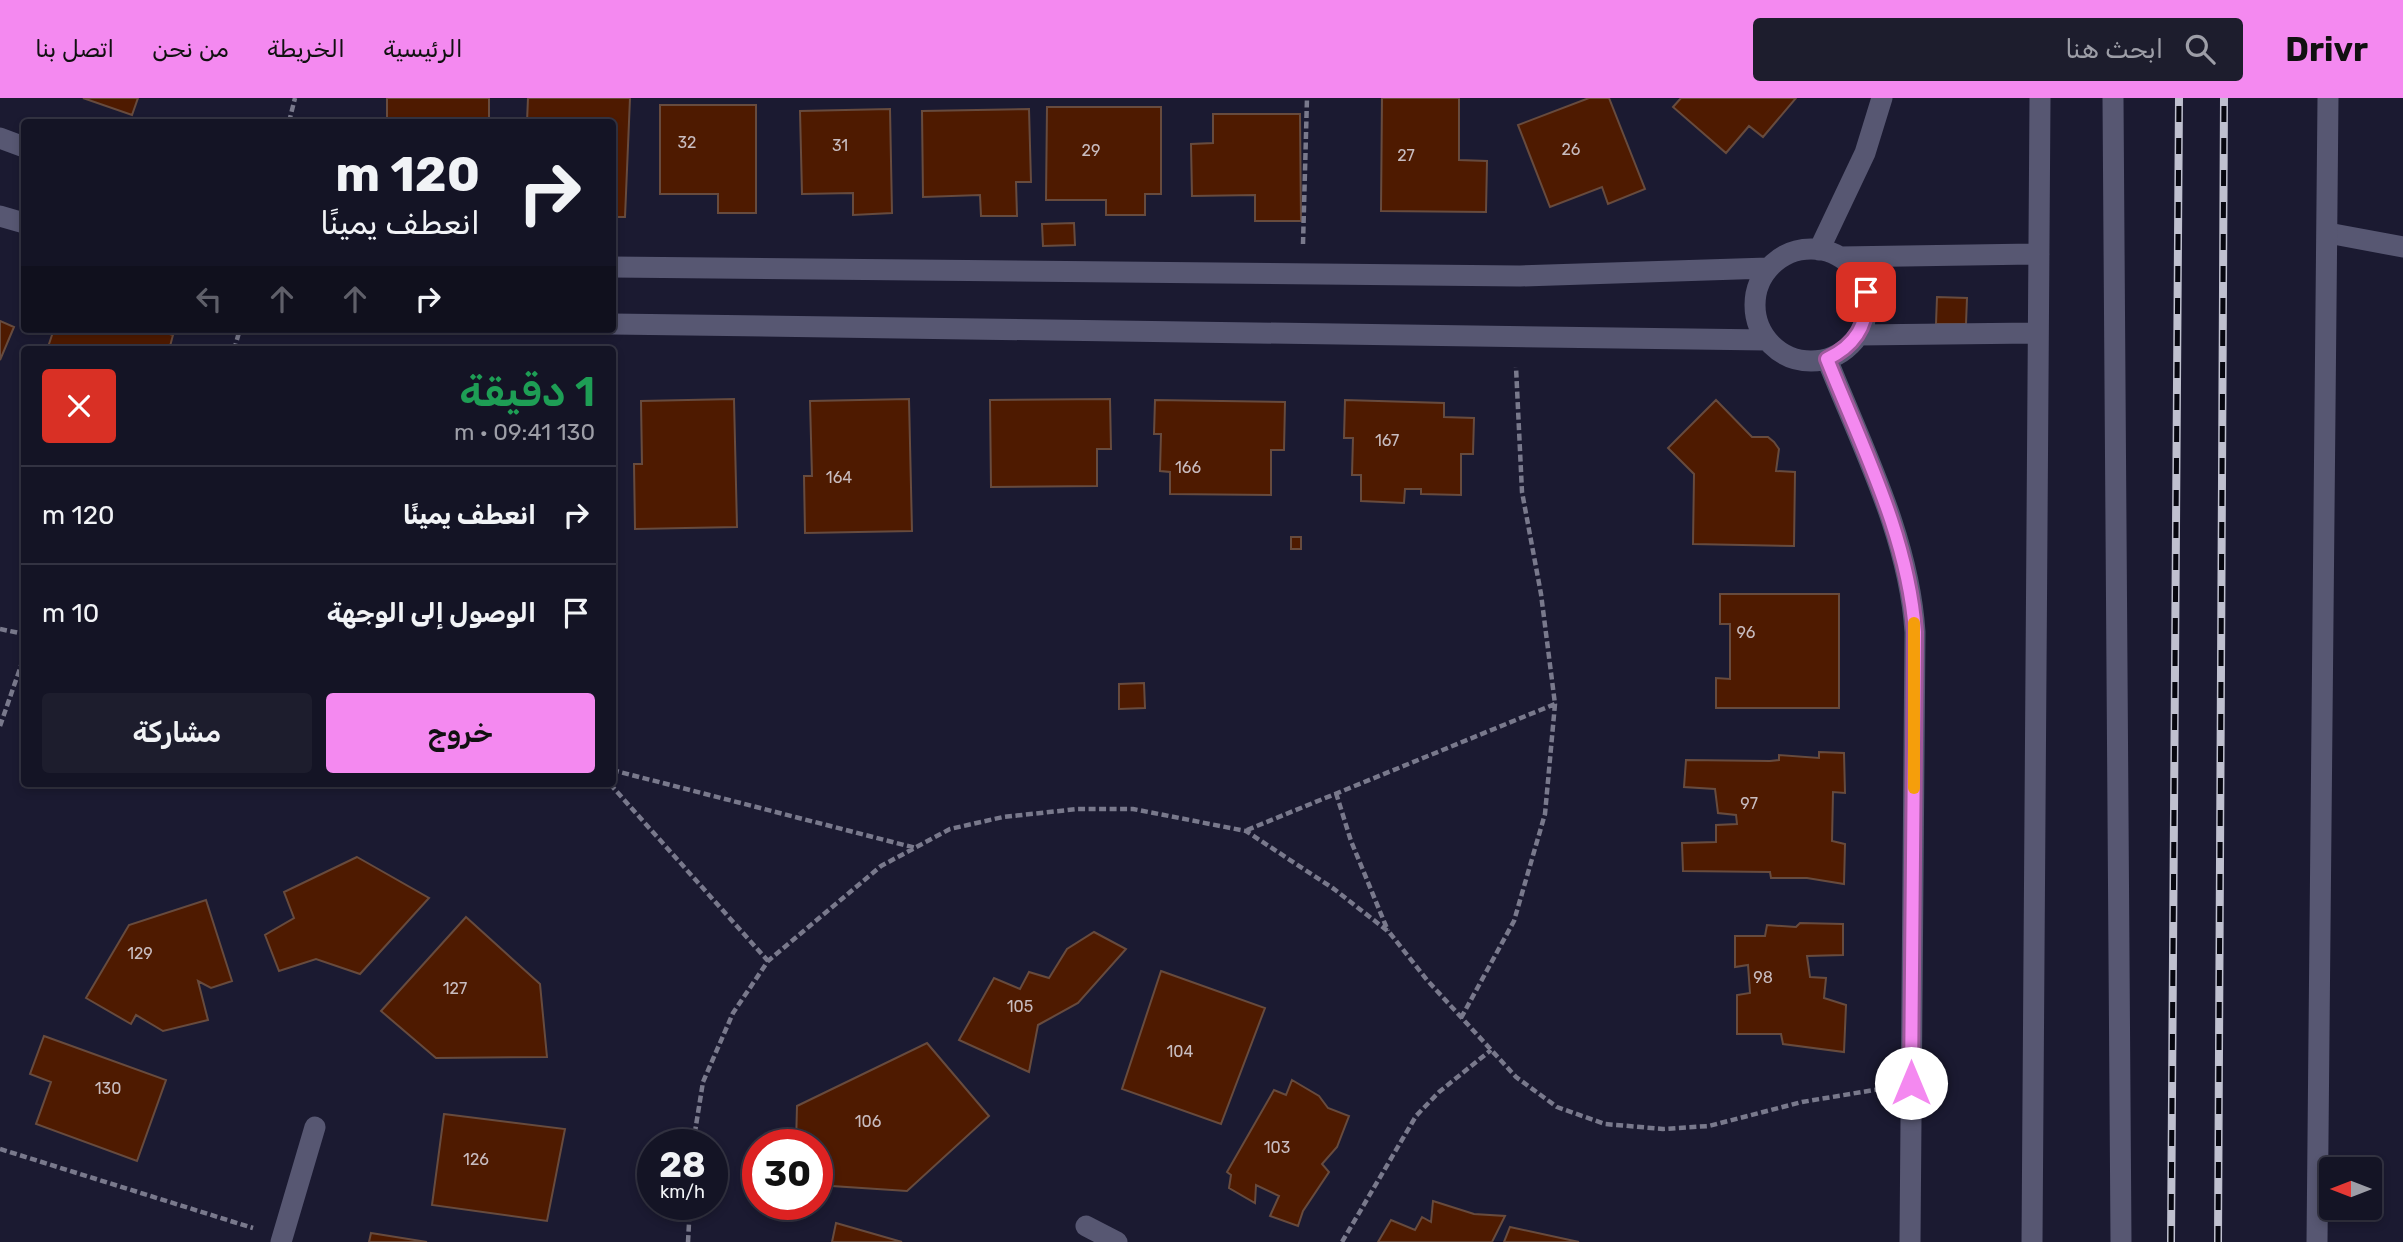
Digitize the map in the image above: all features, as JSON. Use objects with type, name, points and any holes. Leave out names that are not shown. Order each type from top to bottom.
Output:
[{"type":"street","points":[[1819,250],[1865,153],[1882,98]]},
{"type":"street","points":[[2032,1242],[2040,98]]},
{"type":"street","points":[[2113,98],[2121,1242]]},
{"type":"street","points":[[2317,1242],[2328,98]]},
{"type":"street","points":[[0,138],[21,146]]},
{"type":"street","points":[[0,216],[21,222]]},
{"type":"street","points":[[2328,233],[2403,247]]},
{"type":"street","points":[[1840,257],[1860,278],[1866,292],[1867,307],[1859,335],[1850,346],[1827,359],[1814,362],[1787,356],[1767,340],[1760,329],[1755,303],[1757,291],[1768,268],[1786,254],[1819,250],[1840,257],[2039,254]]},
{"type":"street","points":[[616,267],[1520,276],[1768,268]]},
{"type":"street","points":[[616,324],[1767,340]]},
{"type":"street","points":[[1859,335],[2037,333]]},
{"type":"street","points":[[1827,359],[1902,550],[1912,590],[1915,632],[1910,1242]]},
{"type":"street","points":[[282,1240],[315,1127]]},
{"type":"street","points":[[1086,1226],[1117,1242]]},
{"type":"path","points":[[290,119],[295,98]]},
{"type":"path","points":[[1302,274],[1307,98]]},
{"type":"path","points":[[1461,1018],[1514,921],[1545,814],[1555,704],[1541,594],[1522,492],[1515,338]]},
{"type":"path","points":[[0,629],[21,633]]},
{"type":"path","points":[[0,726],[2,711],[21,664]]},
{"type":"path","points":[[1246,831],[1555,704]]},
{"type":"path","points":[[616,770],[916,848]]},
{"type":"path","points":[[613,787],[768,961]]},
{"type":"path","points":[[1336,793],[1350,841],[1389,932]]},
{"type":"path","points":[[695,1129],[703,1082],[733,1013],[768,961],[881,866],[950,829],[1003,817],[1077,809],[1133,809],[1246,831],[1334,889],[1389,932],[1461,1018],[1516,1077],[1557,1107],[1605,1124],[1652,1128],[1709,1126],[1802,1102],[1911,1083]]},
{"type":"path","points":[[1342,1242],[1416,1115],[1439,1092],[1491,1050]]},
{"type":"path","points":[[0,1149],[282,1240]]},
{"type":"path","points":[[688,1242],[689,1220]]},
{"type":"building","points":[[83,98],[138,98],[132,115]]},
{"type":"building","points":[[387,98],[489,98],[489,119],[387,119]]},
{"type":"building","points":[[528,98],[630,98],[625,217],[616,217],[616,119],[527,119]]},
{"type":"building","points":[[1382,98],[1459,98],[1459,160],[1487,161],[1486,212],[1381,211]]},
{"type":"building","points":[[1589,98],[1609,98],[1645,189],[1608,204],[1602,187],[1550,207],[1518,125]]},
{"type":"building","points":[[1681,98],[1796,98],[1763,137],[1749,126],[1726,153],[1673,107]]},
{"type":"building","points":[[660,105],[756,105],[756,213],[718,213],[718,194],[660,194]]},
{"type":"building","points":[[1047,107],[1161,107],[1161,194],[1145,194],[1145,215],[1106,215],[1106,200],[1046,200]]},
{"type":"building","points":[[890,109],[892,213],[853,215],[853,193],[802,194],[800,111]]},
{"type":"building","points":[[1029,109],[1031,182],[1016,182],[1017,216],[981,216],[980,195],[923,197],[922,111]]},
{"type":"building","points":[[1213,114],[1300,114],[1301,221],[1255,221],[1255,195],[1192,196],[1191,144],[1213,143]]},
{"type":"building","points":[[1074,223],[1075,245],[1043,246],[1042,224]]},
{"type":"building","points":[[1937,297],[1967,298],[1966,324],[1936,324]]},
{"type":"building","points":[[0,321],[14,327],[0,360]]},
{"type":"building","points":[[53,333],[173,335],[170,346],[48,346]]},
{"type":"building","points":[[734,399],[737,527],[635,529],[634,464],[642,464],[641,401]]},
{"type":"building","points":[[909,399],[912,531],[805,533],[804,476],[812,476],[810,401]]},
{"type":"building","points":[[1110,399],[1111,449],[1097,449],[1097,486],[991,487],[990,400]]},
{"type":"building","points":[[1155,400],[1285,402],[1284,450],[1271,450],[1271,495],[1170,494],[1170,472],[1160,471],[1161,434],[1154,434]]},
{"type":"building","points":[[1345,400],[1444,403],[1444,417],[1474,418],[1473,454],[1461,454],[1461,495],[1421,494],[1421,489],[1405,489],[1404,503],[1361,501],[1361,475],[1352,475],[1353,438],[1344,438]]},
{"type":"building","points":[[1716,400],[1752,437],[1768,437],[1774,442],[1779,449],[1776,471],[1795,472],[1794,546],[1693,544],[1694,474],[1668,448]]},
{"type":"building","points":[[1291,537],[1301,537],[1301,549],[1291,549]]},
{"type":"building","points":[[1720,594],[1839,594],[1839,708],[1716,708],[1716,678],[1730,679],[1730,624],[1720,624]]},
{"type":"building","points":[[1144,683],[1145,708],[1119,709],[1119,684]]},
{"type":"building","points":[[1819,752],[1844,753],[1845,793],[1833,792],[1832,841],[1845,844],[1844,884],[1807,878],[1771,878],[1770,872],[1683,871],[1682,843],[1716,842],[1716,825],[1737,824],[1736,815],[1718,813],[1715,789],[1684,787],[1686,760],[1770,761],[1779,760],[1779,755],[1819,758]]},
{"type":"building","points":[[357,857],[429,898],[360,974],[316,959],[279,971],[265,935],[294,918],[284,892]]},
{"type":"building","points":[[206,900],[232,981],[211,988],[198,981],[208,1020],[163,1031],[136,1015],[131,1024],[86,998],[129,925]]},
{"type":"building","points":[[466,917],[540,984],[547,1057],[436,1058],[381,1011]]},
{"type":"building","points":[[1800,923],[1843,924],[1843,955],[1807,956],[1810,977],[1826,978],[1824,998],[1846,1005],[1844,1052],[1783,1044],[1781,1034],[1737,1034],[1737,995],[1750,993],[1748,965],[1735,967],[1735,936],[1765,936],[1767,925],[1796,927]]},
{"type":"building","points":[[1094,932],[1126,949],[1078,1003],[1038,1025],[1029,1072],[959,1040],[994,978],[1020,989],[1029,972],[1049,978],[1067,949]]},
{"type":"building","points":[[1161,971],[1265,1008],[1221,1124],[1122,1089]]},
{"type":"building","points":[[44,1036],[166,1080],[137,1161],[36,1124],[51,1082],[30,1074]]},
{"type":"building","points":[[927,1043],[989,1116],[907,1191],[833,1186],[833,1129],[796,1129],[797,1106]]},
{"type":"building","points":[[1292,1080],[1319,1096],[1328,1108],[1349,1116],[1337,1147],[1322,1164],[1329,1172],[1303,1211],[1298,1226],[1270,1216],[1279,1196],[1256,1185],[1255,1203],[1229,1188],[1231,1175],[1227,1172],[1274,1090],[1286,1095]]},
{"type":"building","points":[[444,1114],[565,1129],[547,1221],[432,1205]]},
{"type":"building","points":[[1433,1201],[1474,1214],[1505,1216],[1492,1242],[1378,1242],[1391,1220],[1415,1230],[1422,1217],[1431,1222]]},
{"type":"building","points":[[836,1223],[902,1242],[832,1242]]},
{"type":"building","points":[[1510,1227],[1579,1242],[1504,1242]]},
{"type":"building","points":[[371,1233],[427,1242],[369,1242]]},
{"type":"railway","points":[[2171,1242],[2179,98]]},
{"type":"railway","points":[[2218,1242],[2224,98]]},
{"type":"slow traffic","points":[[1914,623],[1914,788]]},
{"type":"route","points":[[1866,292],[1867,307],[1859,335],[1850,346],[1827,359],[1902,550],[1912,590],[1915,632],[1911,1083]]}]
